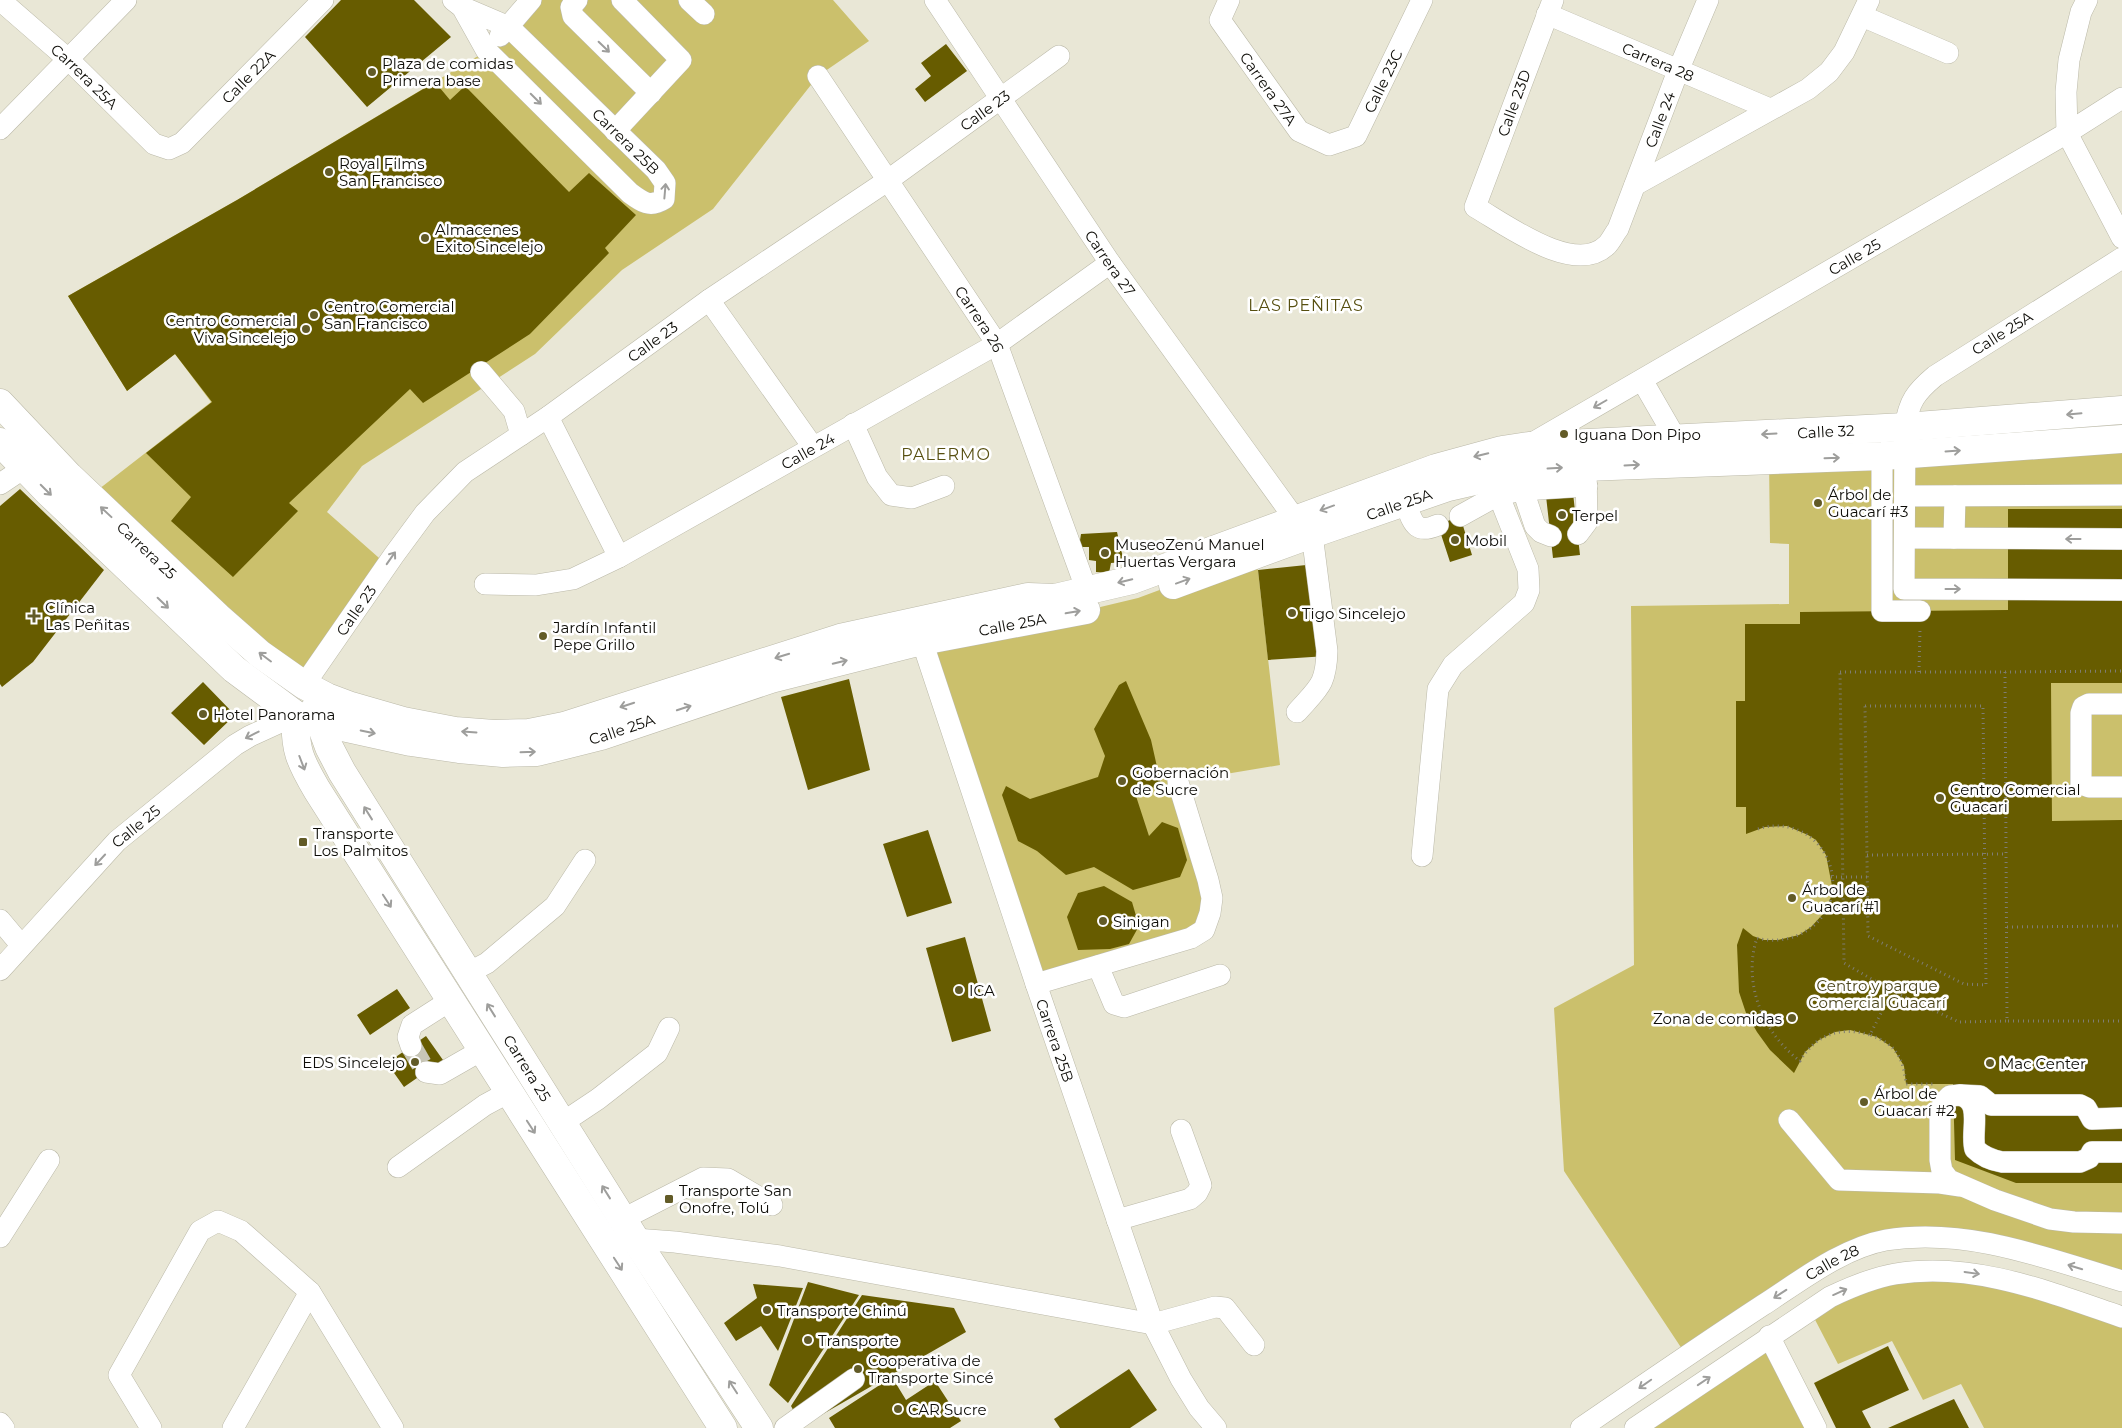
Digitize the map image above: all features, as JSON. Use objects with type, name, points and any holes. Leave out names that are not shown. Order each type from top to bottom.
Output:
[{"type":"main road","name":"Carrera 25","points":[[0,403],[69,476],[218,617],[260,654],[304,685]]},
{"type":"main road","name":"Calle 32","points":[[1677,451],[1905,427],[2122,410]]},
{"type":"main road","name":"Calle 32","points":[[1529,446],[1893,455],[2122,439]]},
{"type":"main road","name":"Carrera 25","points":[[0,442],[24,468],[234,669],[311,716],[342,772],[562,1123],[759,1428]]},
{"type":"main road","name":"Calle 25A","points":[[311,716],[411,742],[503,753],[537,752],[601,736],[771,679],[922,641],[1092,609],[1138,598],[1436,468],[1502,450],[1529,446]]},
{"type":"main road","name":"Calle 25A","points":[[304,685],[327,697],[351,706],[403,721],[455,731],[494,734],[530,733],[564,726],[840,638],[1028,597],[1054,598],[1132,580],[1304,527],[1405,502],[1448,487],[1495,485],[1520,480],[1587,476],[1677,451]]},
{"type":"main road","points":[[922,641],[920,635],[927,628],[1030,607],[1054,598]]},
{"type":"main road","points":[[304,685],[311,716],[351,706]]},
{"type":"main road","name":"Carrera 25","points":[[311,716],[295,733],[300,763],[723,1428]]},
{"type":"street","name":"Carrera 25A","points":[[0,0],[69,60],[154,144],[169,149]]},
{"type":"street","points":[[0,129],[126,0]]},
{"type":"street","name":"Calle 22A","points":[[169,149],[182,143],[323,0]]},
{"type":"street","points":[[486,50],[509,27],[531,0]]},
{"type":"street","points":[[577,0],[571,7],[573,16],[651,93]]},
{"type":"street","points":[[615,131],[681,60],[622,0]]},
{"type":"street","name":"Carrera 27","points":[[935,0],[1110,263],[1304,527]]},
{"type":"street","name":"Carrera 27A","points":[[1229,0],[1220,20],[1299,131],[1329,145]]},
{"type":"street","name":"Calle 23C","points":[[1329,145],[1356,136],[1422,0]]},
{"type":"street","name":"Calle 24","points":[[1475,207],[1549,250],[1571,255],[1594,253],[1607,245],[1618,229],[1678,71],[1708,0]]},
{"type":"street","name":"Carrera 25B","points":[[458,4],[509,27],[662,177],[665,183],[664,199],[656,204],[644,203],[630,193],[486,50],[458,4]]},
{"type":"street","points":[[2081,4],[2069,60],[2066,92],[2067,133],[2122,238]]},
{"type":"street","name":"Carrera 28","points":[[1550,7],[1678,71],[1770,109]]},
{"type":"street","name":"Calle 23D","points":[[1475,207],[1550,7]]},
{"type":"street","points":[[1635,185],[1808,89],[1829,72],[1844,52],[1865,8],[1948,53]]},
{"type":"street","name":"Calle 23","points":[[304,685],[394,554],[426,513],[465,472],[548,417],[708,300],[887,181],[1060,56]]},
{"type":"street","name":"Carrera 26","points":[[818,76],[997,344],[1087,591]]},
{"type":"street","name":"Calle 25","points":[[1529,446],[2067,133],[2122,98]]},
{"type":"street","name":"Calle 25A","points":[[1893,455],[1905,427],[1911,401],[1918,390],[1935,376],[2122,258]]},
{"type":"street","name":"Calle 24","points":[[485,584],[536,585],[573,579],[619,557],[997,344],[1110,263]]},
{"type":"street","points":[[708,300],[812,447]]},
{"type":"street","points":[[481,372],[514,411],[521,435]]},
{"type":"street","points":[[1642,380],[1677,451]]},
{"type":"street","points":[[548,417],[619,557]]},
{"type":"street","points":[[853,424],[877,477],[891,495],[912,498],[944,486]]},
{"type":"street","points":[[1893,455],[1905,496],[1904,589],[2122,590]]},
{"type":"street","points":[[1893,455],[1882,611],[1920,611]]},
{"type":"street","points":[[0,484],[24,468]]},
{"type":"street","points":[[1578,534],[1587,522],[1587,476]]},
{"type":"street","points":[[1520,480],[1536,526],[1541,532],[1551,536]]},
{"type":"street","points":[[1422,856],[1438,689],[1453,665],[1524,603],[1529,590],[1528,569],[1495,485],[1460,516]]},
{"type":"street","points":[[1905,496],[2122,495]]},
{"type":"street","points":[[1954,538],[1955,496]]},
{"type":"street","points":[[1405,502],[1414,525],[1421,529],[1428,529],[1438,525]]},
{"type":"street","points":[[1297,712],[1322,683],[1327,667],[1327,651],[1304,527]]},
{"type":"street","points":[[1905,538],[2122,539]]},
{"type":"street","name":"Carrera 25B","points":[[922,641],[1036,984],[1153,1324],[1180,1379],[1199,1408],[1216,1428]]},
{"type":"street","points":[[2122,704],[2089,704],[2083,707],[2081,713],[2081,784],[2086,786],[2122,787]]},
{"type":"street","name":"Calle 25","points":[[0,970],[117,841],[235,745],[250,736],[311,716]]},
{"type":"street","points":[[1036,984],[1191,938],[1204,930],[1210,914],[1212,898],[1178,782]]},
{"type":"street","points":[[468,973],[487,963],[555,906],[585,860]]},
{"type":"street","points":[[0,920],[21,945]]},
{"type":"street","points":[[1098,966],[1114,1004],[1124,1007],[1220,975]]},
{"type":"street","points":[[411,1046],[408,1037],[412,1025],[451,1000]]},
{"type":"street","points":[[562,1123],[598,1099],[657,1053],[669,1028]]},
{"type":"street","points":[[426,1072],[440,1074],[482,1050]]},
{"type":"street","points":[[398,1167],[508,1092]]},
{"type":"street","points":[[1960,1095],[1969,1099],[1974,1106],[1974,1146],[1979,1153],[1989,1159],[2002,1162],[2080,1162],[2089,1158],[2092,1152],[2092,1118],[2086,1108],[2080,1106],[1991,1105],[1980,1096],[1960,1095],[1950,1096],[1941,1107],[1940,1160],[1941,1167],[1947,1177],[1963,1187],[2057,1220],[2122,1223]]},
{"type":"street","points":[[2092,1118],[2122,1118]]},
{"type":"street","points":[[1789,1120],[1839,1180],[1940,1183],[1963,1187]]},
{"type":"street","points":[[1117,1220],[1190,1199],[1197,1193],[1201,1185],[1180,1130]]},
{"type":"street","points":[[2092,1152],[2122,1152]]},
{"type":"street","points":[[0,1237],[49,1160]]},
{"type":"street","points":[[629,1229],[703,1178],[728,1179],[772,1205]]},
{"type":"street","points":[[151,1428],[119,1375],[200,1231],[218,1221],[241,1231],[310,1292],[393,1428]]},
{"type":"street","points":[[629,1229],[675,1242],[789,1258],[1153,1324],[1215,1306],[1225,1308],[1254,1345]]},
{"type":"street","name":"Calle 28","points":[[1581,1428],[1686,1355],[1812,1273],[1845,1254],[1885,1240],[1939,1238],[1995,1244],[2039,1255],[2122,1281]]},
{"type":"street","name":"Calle 28","points":[[1635,1428],[1830,1297],[1862,1283],[1894,1274],[1954,1270],[1983,1274],[2122,1317]]},
{"type":"street","points":[[233,1428],[310,1292]]},
{"type":"street","points":[[1770,1336],[1816,1428]]},
{"type":"street","points":[[784,1428],[854,1379]]},
{"type":"street","points":[[0,1422],[4,1428]]},
{"type":"path","points":[[1920,611],[1920,672]]},
{"type":"path","points":[[2122,671],[1840,672],[1844,962],[1892,990],[1959,1022],[2122,1021]]},
{"type":"path","points":[[2005,672],[2008,1021]]},
{"type":"path","points":[[1865,706],[1983,706],[1986,985],[1964,984],[1868,936],[1867,855],[1865,706]]},
{"type":"path","points":[[1758,829],[1787,826],[1808,834],[1820,844],[1826,855],[1831,877],[1832,895],[1818,921],[1811,927],[1799,935],[1787,939],[1771,940],[1757,938],[1752,970],[1757,1000],[1776,1037],[1800,1061],[1812,1046],[1827,1034],[1850,1030],[1870,1035],[1883,1040],[1898,1054],[1904,1066],[1906,1084],[1934,1084]]},
{"type":"path","points":[[1867,855],[2006,854]]},
{"type":"path","points":[[1831,877],[1867,877]]},
{"type":"path","points":[[2007,927],[2122,926]]},
{"type":"path","points":[[1870,1035],[1892,990]]},
{"type":"green space","points":[[531,0],[833,0],[869,41],[818,76],[713,209],[622,270],[535,354],[362,466],[327,512],[387,565],[304,685],[90,496],[211,402],[175,354],[127,391],[68,296],[237,200],[483,53]]},
{"type":"green space","name":"Centro y parque Comercial Guacarí","points":[[2122,439],[2122,1281],[2039,1255],[1885,1240],[1686,1355],[1564,1171],[1554,1008],[1634,965],[1631,606],[1789,604],[1789,544],[1770,543],[1769,460]]},
{"type":"green space","points":[[1251,556],[1258,570],[1280,765],[1178,782],[1208,880],[1204,930],[1036,984],[922,641],[1092,609],[1138,598]]},
{"type":"green space","points":[[1923,1271],[2122,1317],[2122,1428],[1984,1428],[1961,1384],[1923,1400],[1892,1341],[1838,1364],[1810,1310]]},
{"type":"green space","points":[[1769,1336],[1816,1428],[1635,1428]]},
{"type":"building","name":"Plaza de comidas Primera base","points":[[341,0],[414,0],[451,37],[367,107],[305,37]]},
{"type":"building","points":[[946,44],[967,71],[925,102],[915,89],[931,76],[921,63]]},
{"type":"building","name":"Centro Comercial San Francisco","points":[[435,82],[450,100],[465,86],[569,192],[589,173],[636,215],[605,248],[609,253],[530,334],[423,403],[410,389],[289,503],[298,511],[233,577],[171,521],[191,497],[146,453],[212,402],[175,354],[127,391],[68,296],[237,200]]},
{"type":"building","name":"Clínica Las Peñitas","points":[[20,489],[104,570],[33,662],[2,687],[0,684],[0,506]]},
{"type":"building","name":"Terpel","points":[[1573,493],[1580,555],[1553,558],[1546,496]]},
{"type":"building","points":[[2008,509],[2122,509],[2122,683],[2051,683],[2052,821],[2122,820],[2122,1183],[2016,1183],[1955,1160],[1953,1084],[1906,1084],[1904,1066],[1893,1048],[1877,1037],[1850,1030],[1835,1032],[1819,1040],[1805,1052],[1794,1073],[1770,1050],[1757,1032],[1746,1013],[1739,992],[1737,945],[1743,928],[1753,936],[1764,940],[1778,940],[1799,935],[1811,927],[1823,914],[1832,895],[1826,855],[1816,840],[1787,826],[1765,827],[1746,834],[1746,807],[1736,807],[1736,701],[1745,701],[1745,624],[1800,624],[1800,612],[2008,610]]},
{"type":"building","name":"Mobil","points":[[1460,516],[1472,555],[1450,562],[1438,525]]},
{"type":"building","name":"MuseoZenú Manuel Huertas Vergara","points":[[1117,532],[1124,562],[1111,563],[1109,573],[1096,572],[1096,561],[1089,560],[1089,547],[1079,547],[1081,534]]},
{"type":"building","name":"Tigo Sincelejo","points":[[1316,564],[1327,656],[1268,660],[1258,570]]},
{"type":"building","points":[[849,679],[870,770],[808,790],[781,697]]},
{"type":"building","name":"Gobernación de Sucre","points":[[1126,681],[1151,740],[1162,789],[1160,793],[1151,786],[1135,793],[1149,836],[1162,822],[1178,828],[1187,860],[1180,877],[1133,890],[1094,867],[1066,875],[1037,851],[1018,841],[1002,795],[1006,786],[1030,799],[1098,777],[1105,756],[1094,729],[1119,685]]},
{"type":"building","name":"Hotel Panorama","points":[[203,682],[235,715],[204,745],[171,713]]},
{"type":"building","points":[[928,830],[952,903],[907,917],[883,844]]},
{"type":"building","name":"Sinigan","points":[[1104,886],[1132,902],[1139,926],[1129,944],[1110,949],[1078,950],[1067,917],[1078,893]]},
{"type":"building","name":"ICA","points":[[965,937],[991,1031],[952,1042],[926,948]]},
{"type":"building","points":[[397,989],[410,1008],[370,1035],[357,1015]]},
{"type":"building","name":"EDS Sincelejo","points":[[426,1036],[443,1060],[404,1087],[387,1063]]},
{"type":"building","name":"Transporte","points":[[808,1282],[859,1295],[788,1403],[769,1385]]},
{"type":"building","name":"Transporte Chinú","points":[[753,1284],[803,1288],[778,1351],[761,1326],[736,1341],[724,1323],[757,1298]]},
{"type":"building","name":"Cooperativa de Transporte Sincé","points":[[862,1295],[954,1308],[966,1332],[802,1426],[791,1406]]},
{"type":"building","points":[[1888,1346],[1909,1390],[1862,1411],[1871,1428],[1836,1428],[1814,1383]]},
{"type":"building","points":[[1129,1369],[1157,1410],[1130,1428],[1060,1428],[1054,1419]]},
{"type":"building","name":"CAR Sucre","points":[[892,1377],[906,1400],[935,1381],[961,1421],[950,1428],[835,1428],[829,1418]]},
{"type":"building","points":[[1954,1399],[1969,1428],[1888,1428]]},
{"type":"tunnel","points":[[411,1046],[426,1072]]},
{"type":"place","name":"Plaza de comidas Primera base","points":[[372,72]]},
{"type":"place","name":"Royal Films San Francisco","points":[[329,172]]},
{"type":"place","name":"Almacenes Exito Sincelejo","points":[[425,238]]},
{"type":"place","name":"Centro Comercial San Francisco","points":[[314,315]]},
{"type":"place","name":"Centro Comercial Viva Sincelejo","points":[[306,329]]},
{"type":"place","name":"Iguana Don Pipo","points":[[1564,434]]},
{"type":"place","name":"Árbol de Guacarí #3","points":[[1818,503]]},
{"type":"place","name":"Terpel","points":[[1562,515]]},
{"type":"place","name":"Mobil","points":[[1455,540]]},
{"type":"place","name":"MuseoZenú Manuel Huertas Vergara","points":[[1105,553]]},
{"type":"place","name":"Tigo Sincelejo","points":[[1292,613]]},
{"type":"place","name":"Clínica Las Peñitas","points":[[34,616]]},
{"type":"place","name":"Jardín Infantil Pepe Grillo","points":[[543,636]]},
{"type":"place","name":"Hotel Panorama","points":[[203,714]]},
{"type":"place","name":"Gobernación de Sucre","points":[[1122,781]]},
{"type":"place","name":"Centro Comercial Guacari","points":[[1940,798]]},
{"type":"place","name":"Transporte Los Palmitos","points":[[303,842]]},
{"type":"place","name":"Árbol de Guacarí #1","points":[[1792,898]]},
{"type":"place","name":"Sinigan","points":[[1103,921]]},
{"type":"place","name":"ICA","points":[[959,990]]},
{"type":"place","name":"Zona de comidas","points":[[1792,1018]]},
{"type":"place","name":"EDS Sincelejo","points":[[415,1062]]},
{"type":"place","name":"Mac Center","points":[[1990,1063]]},
{"type":"place","name":"Árbol de Guacarí #2","points":[[1864,1102]]},
{"type":"place","name":"Transporte San Onofre, Tolú","points":[[669,1199]]},
{"type":"place","name":"Transporte Chinú","points":[[767,1310]]},
{"type":"place","name":"Transporte","points":[[808,1340]]},
{"type":"place","name":"Cooperativa de Transporte Sincé","points":[[858,1369]]},
{"type":"place","name":"CAR Sucre","points":[[898,1409]]},
{"type":"district","name":"LAS PEÑITAS","points":[[1306,305]]},
{"type":"district","name":"PALERMO","points":[[946,454]]}]
